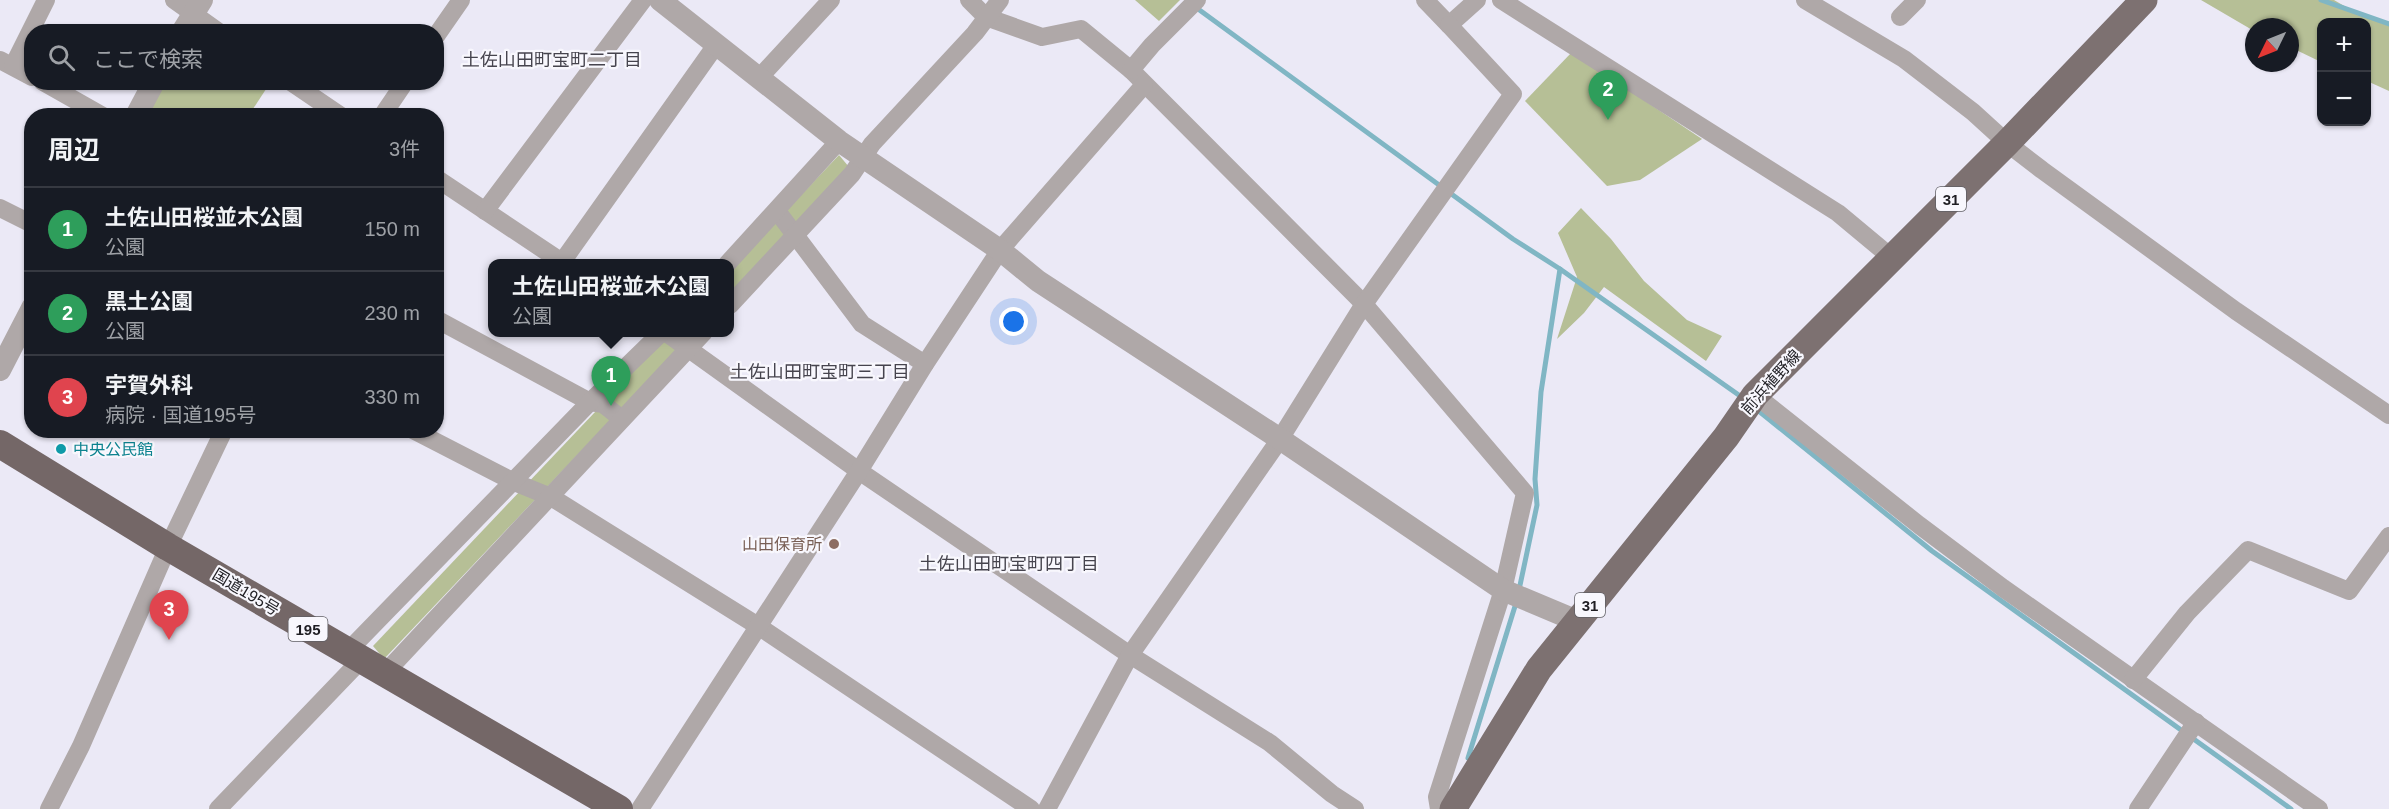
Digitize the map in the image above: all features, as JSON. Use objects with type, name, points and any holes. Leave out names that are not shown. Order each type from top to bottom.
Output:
[{"type":"highway","name":"国道195号","points":[[0,444],[364,662],[619,809]]},
{"type":"main road","name":"前浜植野線","points":[[1453,809],[1539,669],[1726,437],[1749,404],[2007,143],[2144,0]]},
{"type":"street","points":[[31,24],[46,0]]},
{"type":"street","points":[[174,0],[207,24]]},
{"type":"street","points":[[444,24],[461,0]]},
{"type":"street","points":[[485,211],[643,0]]},
{"type":"street","points":[[660,0],[839,141],[1000,250],[1038,281],[1514,594],[1577,621]]},
{"type":"street","points":[[759,78],[831,0]]},
{"type":"street","points":[[969,0],[986,17],[1042,37],[1082,29],[1131,70],[1364,304],[1525,493],[1514,594],[1437,797],[1439,809]]},
{"type":"street","points":[[734,300],[852,174],[872,144],[975,33],[1000,0]]},
{"type":"street","points":[[1047,809],[1130,655],[1280,439],[1364,304],[1513,94],[1425,0]]},
{"type":"street","points":[[1449,25],[1477,0]]},
{"type":"street","points":[[1501,0],[1838,213],[1892,258]]},
{"type":"street","points":[[1805,0],[1904,59],[1973,112],[2007,143],[2236,311],[2389,415]]},
{"type":"street","points":[[1900,17],[1917,0]]},
{"type":"street","points":[[1131,70],[1190,6]]},
{"type":"street","points":[[24,35],[6,63],[24,72]]},
{"type":"street","points":[[565,259],[716,45]]},
{"type":"street","points":[[640,809],[1000,250],[1144,85]]},
{"type":"street","points":[[57,90],[90,108]]},
{"type":"street","points":[[139,108],[150,90]]},
{"type":"street","points":[[303,90],[329,108]]},
{"type":"street","points":[[387,108],[400,90]]},
{"type":"street","points":[[732,259],[839,141]]},
{"type":"street","points":[[444,183],[558,259]]},
{"type":"street","points":[[0,208],[24,220]]},
{"type":"street","points":[[777,211],[862,324],[925,364]]},
{"type":"street","points":[[444,323],[590,402],[603,404],[622,419]]},
{"type":"street","points":[[0,370],[24,324]]},
{"type":"street","points":[[364,662],[514,482],[590,402],[660,337]]},
{"type":"street","points":[[670,337],[859,471],[1130,655],[1270,743],[1332,794],[1355,809]]},
{"type":"street","points":[[218,809],[364,662],[551,497],[700,337]]},
{"type":"street","points":[[1749,404],[2133,680],[2319,809]]},
{"type":"street","points":[[49,809],[81,746],[168,546],[220,438]]},
{"type":"street","points":[[429,438],[514,482],[551,497],[758,626],[1031,809]]},
{"type":"street","points":[[2133,680],[2187,613],[2248,550],[2349,591],[2389,536]]},
{"type":"street","points":[[2138,809],[2196,722]]},
{"type":"green space","points":[[1135,0],[1180,0],[1159,21]]},
{"type":"green space","points":[[2201,0],[2334,0],[2368,18],[2317,18],[2317,60],[2299,51],[2299,18],[2245,18],[2245,26]]},
{"type":"green space","points":[[2371,19],[2389,26],[2389,91],[2371,83]]},
{"type":"green space","points":[[1572,52],[1702,139],[1640,180],[1607,186],[1525,101]]},
{"type":"green space","points":[[160,90],[265,90],[254,108],[149,108]]},
{"type":"green space","points":[[839,155],[849,167],[734,289],[734,266]]},
{"type":"green space","points":[[1581,208],[1611,239],[1644,281],[1687,320],[1722,336],[1706,361],[1604,287],[1584,313],[1557,339],[1577,277],[1558,233]]},
{"type":"green space","points":[[666,337],[689,337],[384,659],[373,646]]},
{"type":"waterway","points":[[2321,0],[2389,24]]},
{"type":"waterway","points":[[1194,6],[1513,239],[1560,269],[1743,398]]},
{"type":"waterway","points":[[1519,590],[1537,505],[1535,479],[1541,392],[1560,269]]},
{"type":"waterway","points":[[1755,408],[1932,551],[2291,809]]},
{"type":"waterway","points":[[1468,758],[1516,603]]},
{"type":"place","name":"黒土公園","points":[[1608,120]]},
{"type":"place","name":"土佐山田桜並木公園","points":[[611,406]]},
{"type":"place","name":"中央公民館","points":[[61,449]]},
{"type":"place","name":"山田保育所","points":[[834,544]]},
{"type":"place","name":"宇賀外科","points":[[169,640]]},
{"type":"district","name":"土佐山田町宝町二丁目","points":[[552,60]]},
{"type":"district","name":"土佐山田町宝町三丁目","points":[[820,372]]},
{"type":"district","name":"土佐山田町宝町四丁目","points":[[1009,564]]}]
